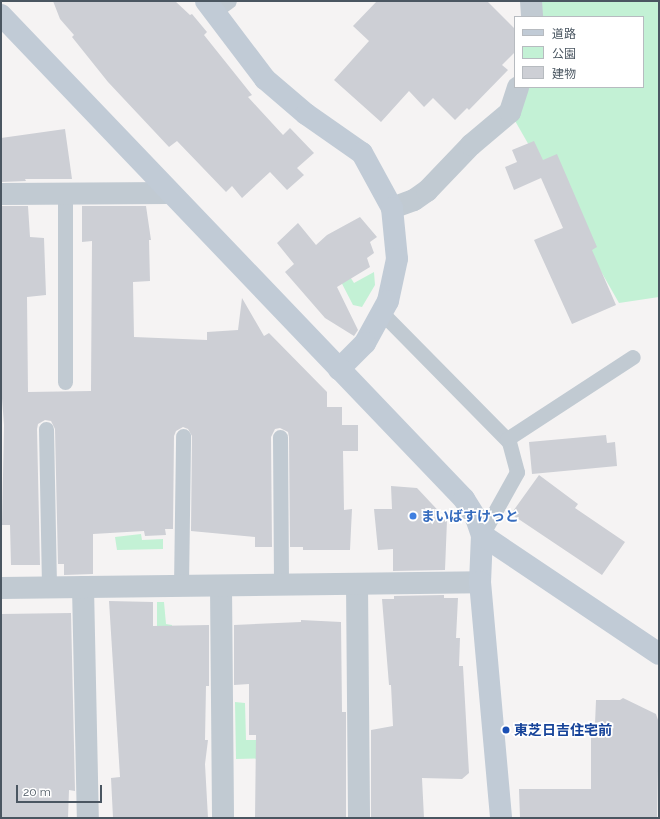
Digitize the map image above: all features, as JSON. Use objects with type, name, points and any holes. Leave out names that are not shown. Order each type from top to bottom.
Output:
[{"type":"street","points":[[531,1],[532,16]]},
{"type":"street","points":[[217,4],[265,78],[306,114],[362,153],[392,208],[397,259],[388,301],[364,343],[339,369]]},
{"type":"street","points":[[1,15],[464,499],[476,518],[482,535],[480,582],[501,818]]},
{"type":"street","points":[[392,208],[414,200],[427,192],[471,145],[510,112],[518,88]]},
{"type":"street","points":[[1,194],[170,193]]},
{"type":"street","points":[[482,535],[659,654]]},
{"type":"street","points":[[1,588],[480,582]]},
{"type":"street","points":[[357,584],[359,818]]},
{"type":"street","points":[[221,586],[223,818]]},
{"type":"street","points":[[83,587],[88,818]]},
{"type":"lane","points":[[65,193],[65,382]]},
{"type":"lane","points":[[382,313],[507,439],[517,472],[482,535]]},
{"type":"lane","points":[[507,439],[633,357]]},
{"type":"lane","points":[[46,429],[49,587]]},
{"type":"lane","points":[[182,586],[183,436]]},
{"type":"lane","points":[[280,437],[281,585]]},
{"type":"green space","points":[[531,1],[659,1],[659,297],[619,303],[510,112],[518,88],[644,88],[644,16],[532,16]]},
{"type":"green space","points":[[328,242],[354,283],[374,272],[375,285],[362,307],[353,305],[322,245]]},
{"type":"green space","points":[[141,534],[142,540],[163,539],[163,549],[117,550],[115,537]]},
{"type":"green space","points":[[157,602],[164,602],[166,624],[172,625],[169,678],[157,679]]},
{"type":"green space","points":[[235,702],[245,703],[246,740],[289,740],[289,758],[236,759]]},
{"type":"building","points":[[53,1],[175,1],[190,15],[192,14],[207,32],[204,35],[252,95],[248,97],[283,135],[290,128],[314,153],[297,168],[304,175],[287,190],[270,172],[242,198],[232,186],[226,192],[177,141],[169,147],[108,82],[72,37],[74,35],[60,19]]},
{"type":"building","points":[[377,1],[487,1],[514,28],[514,53],[502,65],[508,70],[469,110],[467,108],[455,120],[433,98],[424,107],[409,91],[381,122],[334,80],[369,41],[353,26]]},
{"type":"building","points":[[65,129],[72,179],[25,179],[26,181],[1,182],[1,138]]},
{"type":"building","points":[[534,141],[543,160],[557,154],[597,247],[592,250],[616,305],[572,324],[534,240],[563,228],[541,178],[514,190],[505,167],[517,162],[512,150]]},
{"type":"building","points":[[1,206],[28,206],[30,237],[44,238],[46,295],[27,297],[28,392],[91,391],[92,241],[82,242],[82,206],[146,206],[151,240],[149,240],[150,281],[133,282],[134,337],[207,340],[207,332],[238,330],[242,298],[264,336],[269,333],[327,392],[327,407],[342,407],[342,425],[358,425],[358,451],[343,451],[344,510],[352,509],[350,550],[303,550],[303,547],[290,547],[289,437],[288,432],[280,428],[275,429],[271,437],[272,547],[255,547],[255,537],[191,531],[192,436],[188,429],[183,427],[176,431],[174,436],[173,529],[165,529],[166,535],[145,536],[144,531],[93,534],[93,574],[64,575],[64,564],[58,564],[55,429],[51,421],[45,420],[38,424],[37,429],[40,565],[11,565],[10,525],[2,525],[4,425],[1,385]]},
{"type":"building","points":[[360,217],[377,237],[370,242],[374,253],[367,258],[370,267],[337,287],[358,330],[354,336],[325,318],[285,272],[294,264],[277,243],[298,223],[316,245],[327,235]]},
{"type":"building","points":[[606,435],[607,443],[615,442],[617,466],[532,474],[529,442]]},
{"type":"building","points":[[539,475],[578,504],[575,508],[625,542],[602,575],[511,514]]},
{"type":"building","points":[[391,486],[417,488],[447,520],[445,570],[393,571],[393,549],[378,550],[374,509],[392,509]]},
{"type":"building","points":[[444,595],[444,598],[458,598],[456,638],[460,638],[459,666],[463,666],[469,773],[462,779],[422,778],[424,818],[371,818],[371,730],[393,726],[391,685],[389,685],[382,599],[394,599],[394,596]]},
{"type":"building","points":[[109,601],[153,602],[153,626],[209,625],[209,686],[206,686],[205,740],[208,740],[205,764],[208,818],[113,818],[111,778],[120,777]]},
{"type":"building","points":[[71,613],[75,791],[69,790],[68,818],[1,818],[1,614]]},
{"type":"building","points":[[301,620],[341,622],[342,712],[346,712],[346,818],[255,818],[256,735],[249,735],[249,684],[234,685],[234,625],[301,622]]},
{"type":"building","points":[[623,698],[656,714],[659,723],[657,818],[520,818],[519,789],[591,789],[591,724],[595,724],[596,700],[620,700]]},
{"type":"place","name":"まいばすけっと","points":[[413,516]]},
{"type":"place","name":"東芝日吉住宅前","points":[[506,730]]}]
